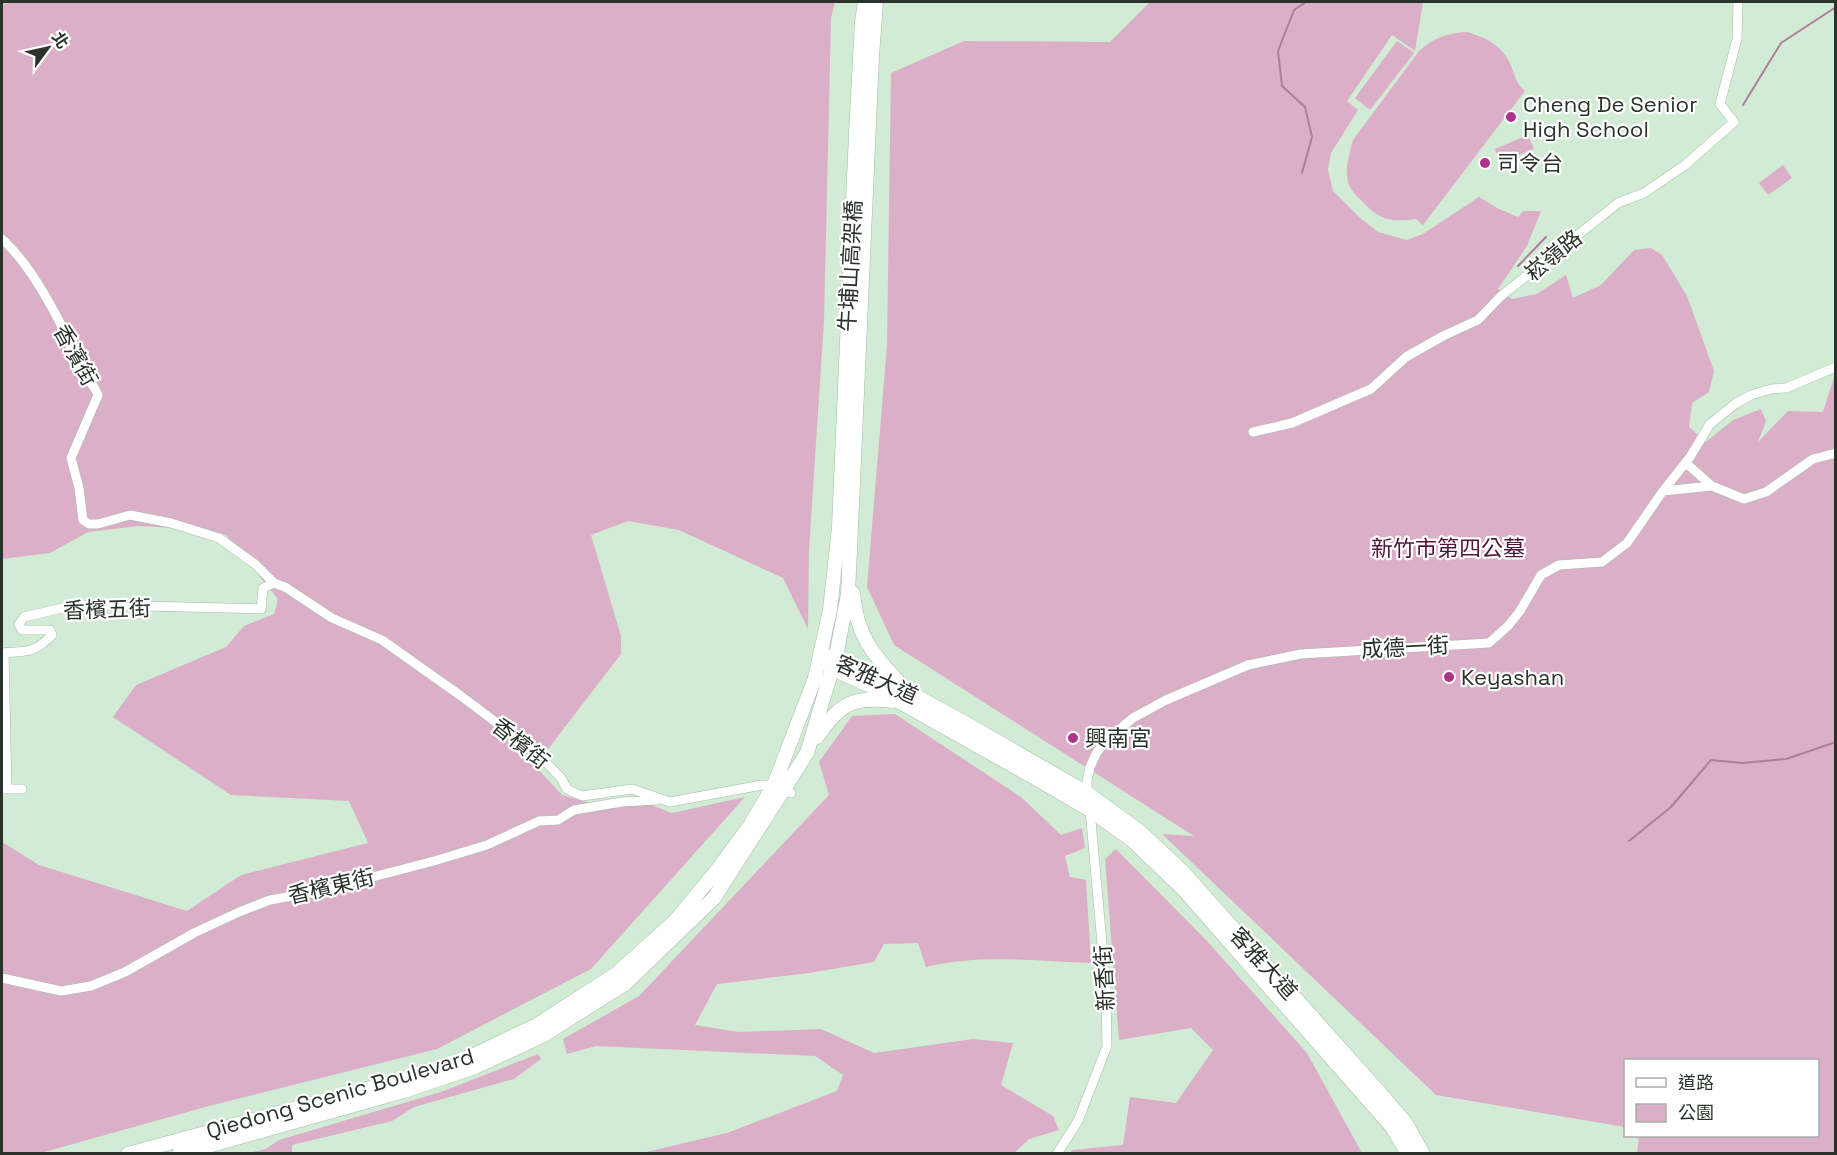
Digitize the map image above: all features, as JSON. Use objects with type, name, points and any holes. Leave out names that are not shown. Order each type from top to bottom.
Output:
[{"type":"street","points":[[863,126],[861,22],[865,2]]},
{"type":"street","points":[[863,126],[876,2]]},
{"type":"street","name":"崧嶺路","points":[[1253,432],[1292,423],[1371,389],[1406,357],[1478,320],[1501,296],[1618,203],[1644,193],[1685,165],[1734,122],[1720,105],[1737,39],[1738,2]]},
{"type":"street","name":"牛埔山高架橋","points":[[850,405],[863,126]]},
{"type":"street","name":"香濱街","points":[[2,239],[28,271],[66,335],[80,369],[93,384],[98,395],[71,458],[79,489],[83,520],[89,524],[98,524],[130,515],[171,523],[219,538],[255,564],[274,583]]},
{"type":"street","name":"成德一街","points":[[1087,793],[1090,767],[1097,752],[1133,718],[1166,700],[1248,665],[1300,654],[1489,643],[1508,626],[1520,611],[1541,575],[1558,566],[1602,562],[1627,543],[1663,491],[1686,463],[1710,424],[1735,404],[1751,395],[1771,388],[1786,388],[1836,367]]},
{"type":"street","name":"Qiedong Scenic Boulevard","points":[[179,1154],[404,1091],[475,1067],[542,1036],[626,983],[714,898],[807,753],[834,662],[848,594],[850,562],[850,405]]},
{"type":"street","name":"Qiedong Scenic Boulevard","points":[[128,1154],[400,1080],[472,1056],[537,1025],[616,974],[675,921],[749,827],[783,790],[815,678],[830,610],[850,405]]},
{"type":"street","points":[[1686,463],[1712,486],[1744,499],[1766,492],[1813,459],[1836,453]]},
{"type":"street","points":[[1663,491],[1712,486]]},
{"type":"street","points":[[850,562],[854,603],[859,625],[874,655],[903,696]]},
{"type":"street","name":"香檳五街","points":[[3,653],[40,648],[52,635],[50,630],[22,630],[19,624],[24,617],[71,606],[261,609],[263,588],[274,583]]},
{"type":"street","name":"香檳街","points":[[274,583],[332,618],[391,646],[538,754],[561,778],[567,789],[582,796],[632,789],[670,802],[762,785],[783,790]]},
{"type":"street","points":[[3,653],[4,789],[22,789]]},
{"type":"street","name":"客雅大道","points":[[820,657],[903,696],[1087,793],[1139,831],[1182,871],[1405,1122],[1423,1154]]},
{"type":"street","points":[[807,753],[830,719],[839,709],[852,701],[903,696]]},
{"type":"street","name":"客雅大道","points":[[903,696],[1090,810],[1132,840],[1184,890],[1392,1127],[1408,1154]]},
{"type":"street","name":"新香街","points":[[1057,1154],[1078,1121],[1107,1046],[1106,988],[1087,793]]},
{"type":"street","name":"香檳東街","points":[[2,978],[61,991],[91,986],[125,972],[203,929],[270,900],[315,892],[434,861],[487,845],[539,821],[558,820],[574,810],[630,802],[670,802]]},
{"type":"green space","points":[[2,2],[835,2],[831,18],[824,321],[809,550],[808,629],[783,578],[679,530],[628,521],[591,535],[621,636],[621,654],[535,766],[562,795],[591,803],[630,797],[672,813],[745,797],[591,969],[437,1049],[209,1106],[37,1154],[2,1153],[2,842],[39,865],[187,911],[241,875],[368,843],[349,801],[231,795],[113,717],[136,685],[226,647],[244,626],[274,614],[278,599],[226,535],[208,530],[139,526],[88,532],[50,553],[2,559]]},
{"type":"green space","name":"新竹市第四公墓","points":[[1150,2],[1423,2],[1415,51],[1392,35],[1347,101],[1358,110],[1331,153],[1328,170],[1333,191],[1359,217],[1378,232],[1407,240],[1423,234],[1479,197],[1518,217],[1523,211],[1541,211],[1527,246],[1498,289],[1512,299],[1537,294],[1566,275],[1573,298],[1601,285],[1634,250],[1651,248],[1662,255],[1687,296],[1714,371],[1709,392],[1692,403],[1689,427],[1706,442],[1733,420],[1761,409],[1766,421],[1758,442],[1788,411],[1823,412],[1835,374],[1835,1153],[1637,1153],[1639,1137],[1819,1137],[1819,1059],[1624,1059],[1624,1127],[1436,1095],[1162,834],[1194,836],[894,645],[867,587],[887,345],[891,73],[964,41],[1110,42]]},
{"type":"green space","points":[[1467,32],[1490,41],[1501,50],[1525,91],[1423,225],[1416,219],[1394,220],[1382,217],[1371,210],[1349,185],[1347,165],[1353,140],[1419,51],[1441,37]]},
{"type":"green space","points":[[1397,41],[1414,53],[1370,110],[1355,98]]},
{"type":"green space","points":[[1528,135],[1534,149],[1500,163],[1495,149]]},
{"type":"green space","points":[[1783,165],[1792,178],[1768,195],[1759,183]]},
{"type":"green space","points":[[895,714],[1021,797],[1061,835],[1082,828],[1085,848],[1065,856],[1070,877],[1086,880],[1091,963],[987,959],[926,967],[918,943],[884,944],[874,962],[809,973],[717,984],[695,1025],[738,1032],[821,1029],[874,1053],[973,1039],[1013,1043],[1001,1085],[1053,1116],[1059,1130],[1029,1139],[1014,1153],[642,1153],[727,1133],[837,1091],[843,1075],[815,1056],[596,1046],[567,1054],[563,1039],[639,996],[829,795],[819,762],[852,716]]},
{"type":"green space","points":[[1116,849],[1206,940],[1307,1053],[1362,1153],[1070,1153],[1072,1150],[1123,1145],[1130,1097],[1176,1103],[1213,1050],[1191,1028],[1119,1040],[1105,859]]},
{"type":"green space","points":[[538,1054],[541,1059],[514,1079],[414,1107],[392,1121],[292,1145],[292,1153],[248,1153],[266,1149],[279,1140],[441,1092]]},
{"type":"waterway","points":[[1302,173],[1312,137],[1305,107],[1282,86],[1278,51],[1294,10],[1306,2]]},
{"type":"waterway","points":[[1743,105],[1781,43],[1836,7]]},
{"type":"waterway","points":[[1518,266],[1546,237]]},
{"type":"waterway","points":[[1629,841],[1671,807],[1711,760],[1742,763],[1786,759],[1836,742]]},
{"type":"place","name":"Cheng De Senior High School","points":[[1511,117]]},
{"type":"place","name":"司令台","points":[[1485,163]]},
{"type":"place","name":"Keyashan","points":[[1449,677]]},
{"type":"place","name":"興南宮","points":[[1073,738]]}]
